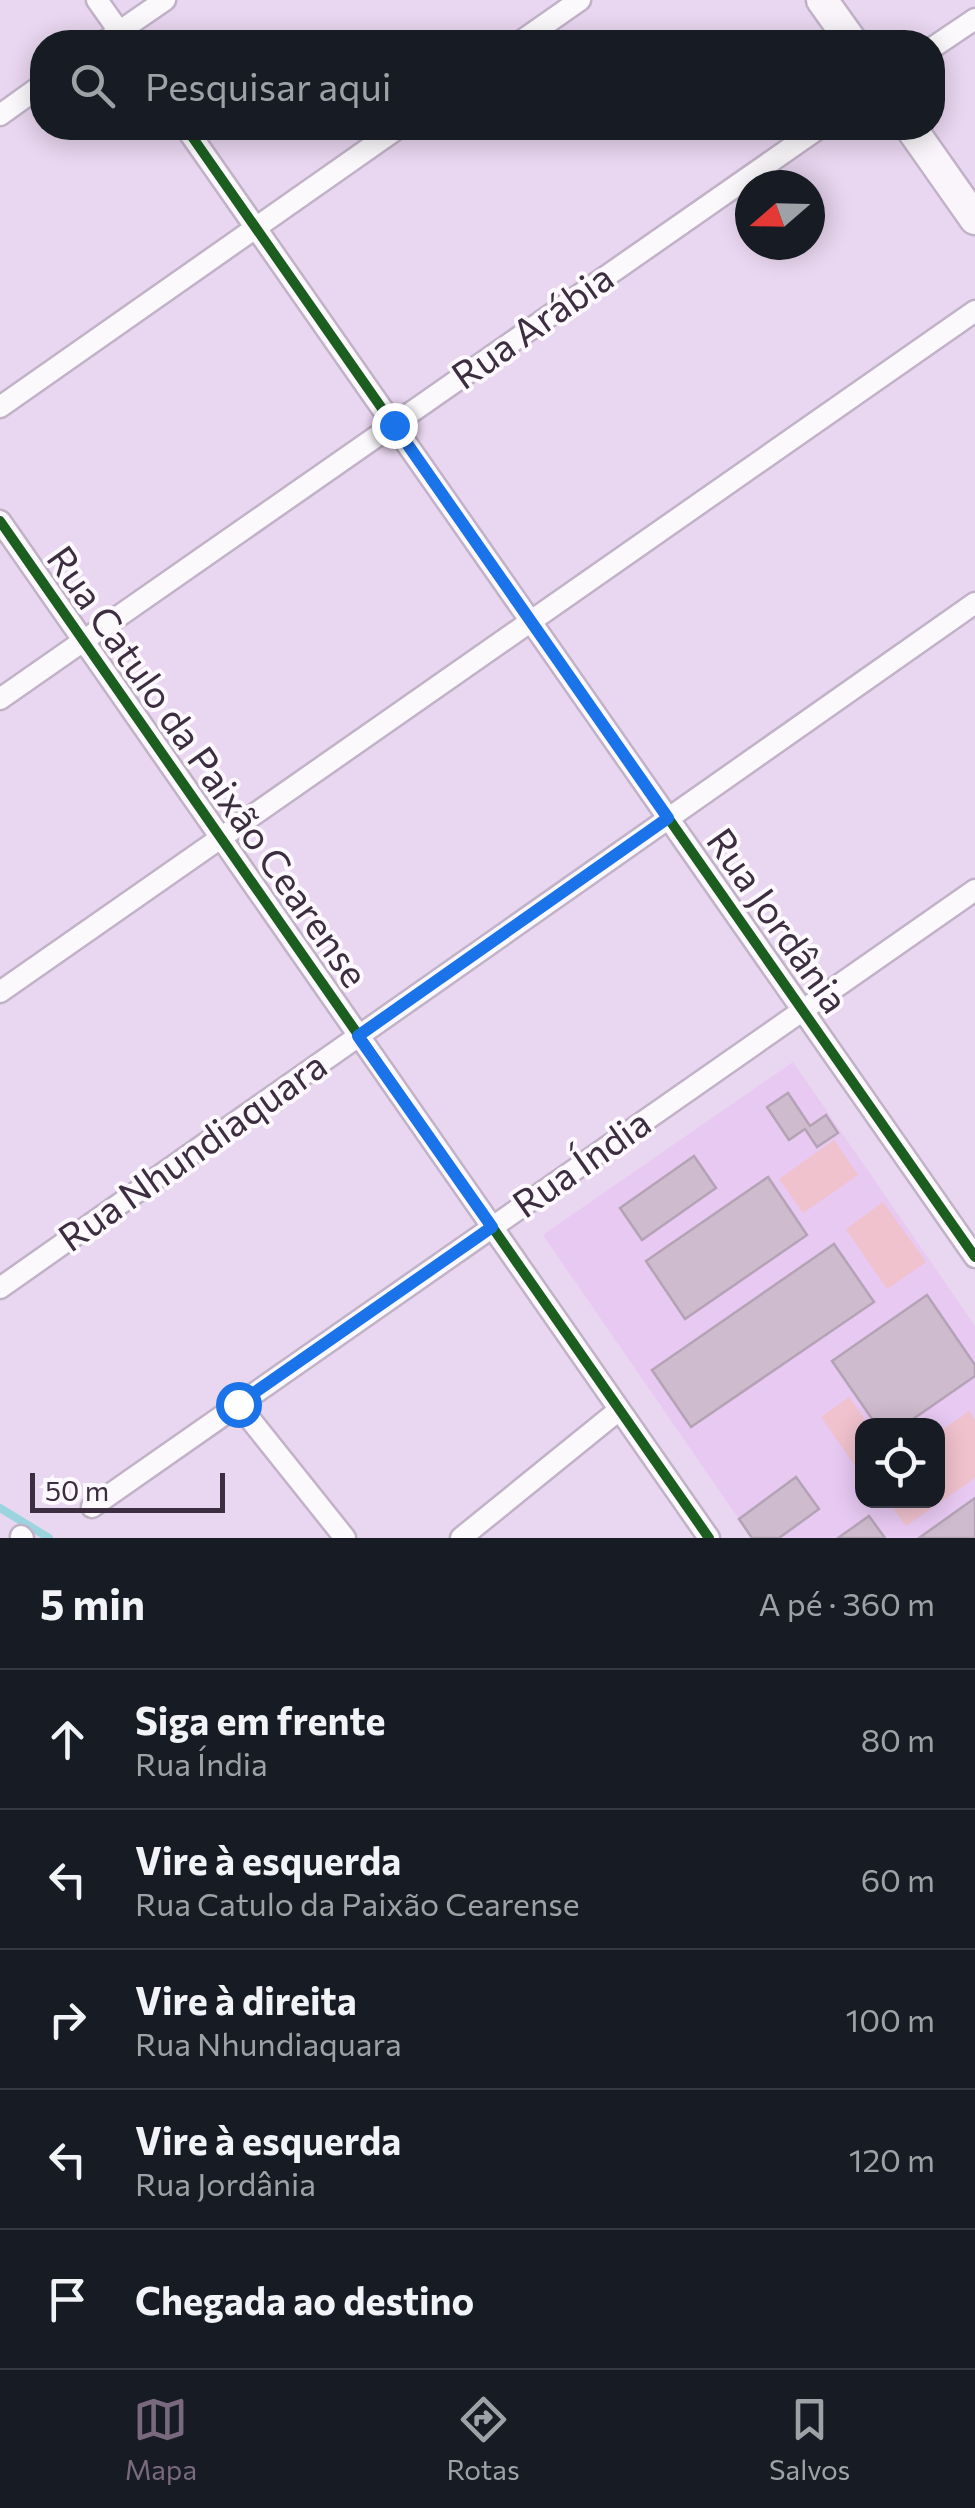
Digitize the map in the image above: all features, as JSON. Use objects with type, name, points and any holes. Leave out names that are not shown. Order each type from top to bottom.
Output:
[{"type":"street","points":[[97,0],[112,30]]},
{"type":"street","points":[[128,30],[165,0]]},
{"type":"street","points":[[537,30],[580,0]]},
{"type":"street","points":[[822,0],[843,30]]},
{"type":"street","points":[[945,39],[975,19]]},
{"type":"street","points":[[0,115],[30,94]]},
{"type":"street","name":"Rua Jordânia","points":[[194,140],[975,1257]]},
{"type":"street","points":[[0,407],[381,140]]},
{"type":"street","name":"Rua Arábia","points":[[0,699],[802,140]]},
{"type":"street","points":[[920,140],[975,218]]},
{"type":"street","points":[[0,992],[975,312]]},
{"type":"street","name":"Rua Catulo da Paixão Cearense","points":[[0,522],[709,1538]]},
{"type":"street","name":"Rua Nhundiaquara","points":[[0,1288],[975,603]]},
{"type":"street","name":"Rua Índia","points":[[92,1506],[975,890]]},
{"type":"street","points":[[238,1404],[345,1538]]},
{"type":"street","points":[[461,1538],[619,1410]]},
{"type":"shaded area","points":[[793,1062],[975,1326],[975,1538],[752,1538],[543,1235]]},
{"type":"shaded area","points":[[834,1140],[858,1175],[803,1213],[779,1179]]},
{"type":"shaded area","points":[[883,1202],[926,1262],[887,1289],[846,1229]]},
{"type":"shaded area","points":[[849,1397],[864,1418],[855,1418],[855,1466],[821,1417]]},
{"type":"shaded area","points":[[969,1411],[975,1420],[975,1478],[945,1499],[945,1428]]},
{"type":"shaded area","points":[[893,1508],[932,1508],[906,1526]]},
{"type":"building","points":[[788,1093],[810,1126],[826,1115],[838,1133],[817,1147],[805,1129],[789,1140],[767,1107]]},
{"type":"building","points":[[694,1156],[716,1188],[642,1240],[620,1208]]},
{"type":"building","points":[[768,1177],[807,1235],[685,1319],[646,1261]]},
{"type":"building","points":[[834,1244],[874,1302],[691,1427],[652,1370]]},
{"type":"building","points":[[927,1295],[975,1365],[975,1376],[915,1418],[871,1418],[832,1361]]},
{"type":"building","points":[[796,1477],[819,1509],[779,1538],[752,1538],[739,1519]]},
{"type":"building","points":[[975,1498],[975,1538],[919,1538]]},
{"type":"building","points":[[869,1516],[885,1538],[838,1538]]},
{"type":"waterway","points":[[0,1508],[49,1538]]},
{"type":"cycle path","points":[[194,140],[975,1257]]},
{"type":"cycle path","points":[[0,521],[709,1538]]},
{"type":"route","points":[[238,1404],[492,1227],[358,1036],[668,818],[394,425]]}]
